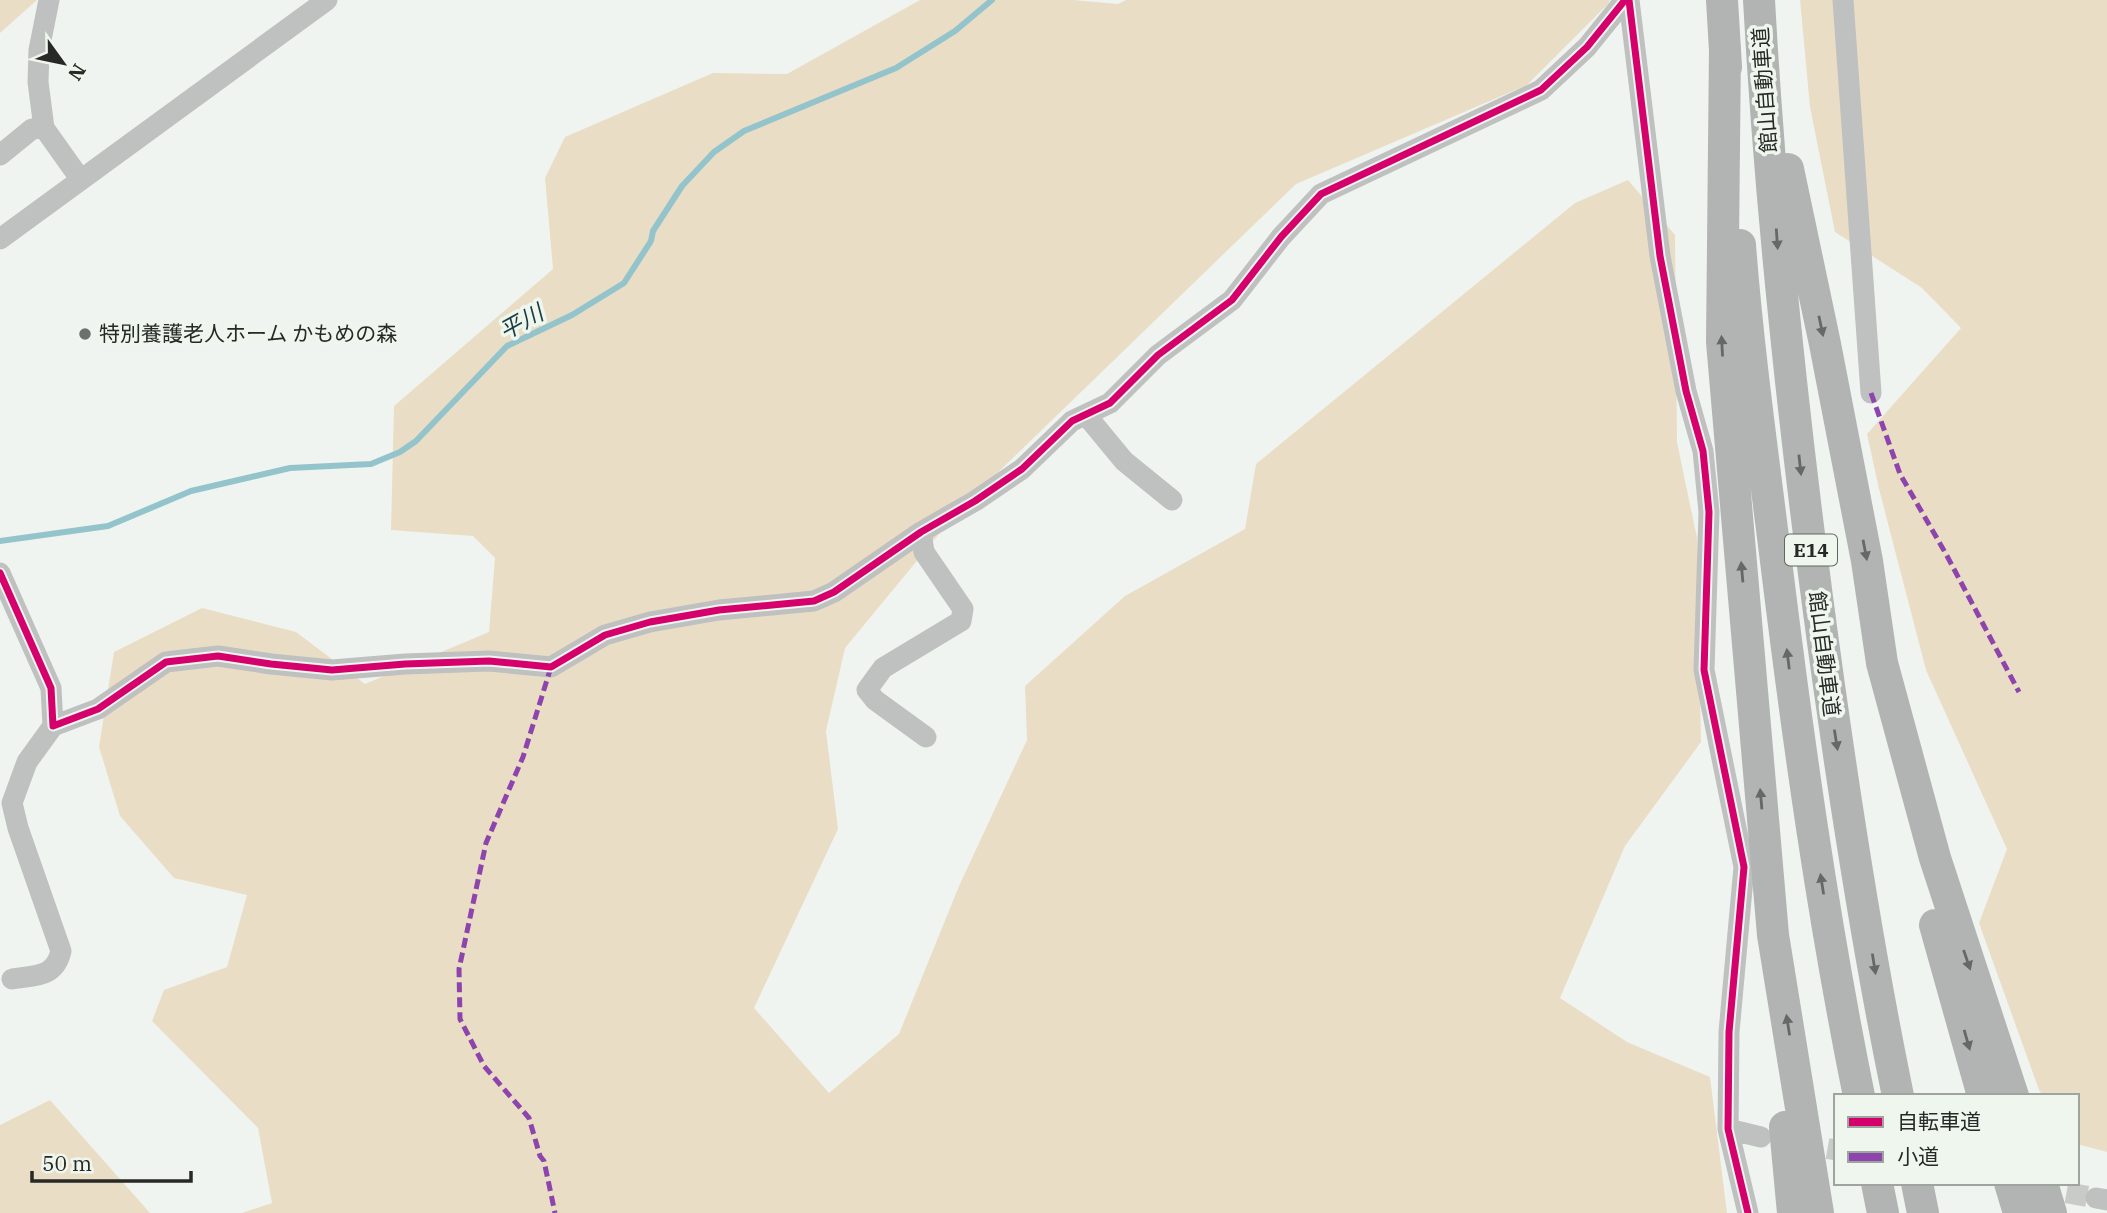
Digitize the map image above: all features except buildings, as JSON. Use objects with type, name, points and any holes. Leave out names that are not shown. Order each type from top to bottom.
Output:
[{"type":"highway","name":"館山自動車道","points":[[1722,0],[1741,262],[1797,730],[1859,1094]]},
{"type":"highway","name":"館山自動車道","points":[[1759,0],[1778,257],[1810,548],[1836,738],[1898,1094]]},
{"type":"highway","points":[[1762,44],[1867,561],[1895,755],[1938,939],[1982,1094]]},
{"type":"highway","points":[[1725,48],[1722,342],[1773,936],[1818,1213]]},
{"type":"highway","points":[[1882,663],[1935,858],[2011,1094]]},
{"type":"highway","points":[[1793,1213],[1782,1096],[1794,1065]]},
{"type":"highway","points":[[1877,1185],[1883,1213]]},
{"type":"highway","points":[[1917,1185],[1923,1213]]},
{"type":"highway","points":[[2011,1185],[2019,1213]]},
{"type":"highway","points":[[2043,1185],[2051,1213]]},
{"type":"street","points":[[49,0],[39,50],[38,82],[44,128],[81,180]]},
{"type":"street","points":[[0,239],[327,0]]},
{"type":"street","points":[[12,979],[47,973],[58,964],[61,951],[18,828],[12,803],[27,762],[53,726],[98,709],[166,662],[218,656],[332,670],[489,661],[551,667],[605,635],[650,622],[719,610],[814,601],[834,592],[921,532],[975,501],[1022,469],[1072,421],[1110,403],[1158,355],[1232,300],[1281,237],[1321,194],[1541,90],[1587,47],[1627,0]]},
{"type":"street","points":[[1627,0],[1660,257],[1686,391],[1703,451],[1709,512],[1704,670],[1744,867],[1729,1032],[1728,1129],[1748,1213]]},
{"type":"street","points":[[1843,0],[1871,393]]},
{"type":"street","points":[[0,155],[32,129],[44,128]]},
{"type":"street","points":[[1086,415],[1124,461],[1172,500]]},
{"type":"street","points":[[921,532],[924,552],[963,609],[961,621],[883,668],[867,690],[876,700],[926,737]]},
{"type":"street","points":[[0,573],[51,688],[53,726]]},
{"type":"street","points":[[1728,1129],[1761,1137]]},
{"type":"shaded area","points":[[0,0],[37,0],[0,33]]},
{"type":"shaded area","points":[[920,0],[1073,0],[1118,4],[1126,0],[1610,0],[1527,85],[1296,184],[958,511],[845,648],[826,731],[838,829],[754,1008],[829,1093],[899,1034],[959,886],[1027,740],[1025,686],[1125,596],[1245,529],[1256,464],[1575,203],[1628,180],[1675,235],[1677,442],[1697,538],[1701,742],[1625,846],[1560,998],[1627,1042],[1710,1077],[1727,1213],[242,1213],[272,1203],[258,1128],[152,1021],[164,990],[227,967],[247,895],[174,878],[120,816],[99,747],[114,652],[202,608],[296,632],[365,684],[489,632],[495,558],[473,536],[391,530],[394,406],[553,269],[545,178],[565,137],[713,73],[787,74]]},
{"type":"shaded area","points":[[1800,0],[2107,0],[2107,1152],[2079,1145],[2079,1094],[2042,1094],[2039,1090],[1979,923],[2007,849],[1926,670],[1867,434],[1961,328],[1922,288],[1835,232],[1810,107]]},
{"type":"shaded area","points":[[50,1100],[150,1213],[0,1213],[0,1125]]},
{"type":"waterway","name":"平川","points":[[0,541],[108,526],[191,491],[290,468],[371,464],[400,452],[416,441],[507,346],[572,315],[624,283],[682,186],[714,152],[744,131],[896,68],[955,31],[992,0]]},
{"type":"tunnel","points":[[1797,1143],[1834,1150]]},
{"type":"tunnel","points":[[2036,1187],[2096,1198]]},
{"type":"marked path","points":[[1871,393],[1900,474],[2019,692]]},
{"type":"marked path","points":[[551,667],[523,757],[486,843],[459,969],[460,1019],[484,1066],[529,1118],[540,1156],[544,1161],[555,1213]]},
{"type":"cycle path","points":[[0,573],[51,688],[53,726],[98,709],[166,662],[218,656],[332,670],[489,661],[551,667],[605,635],[650,622],[719,610],[814,601],[834,592],[921,532],[975,501],[1022,469],[1072,421],[1110,403],[1158,355],[1232,300],[1281,237],[1321,194],[1541,90],[1587,47],[1625,0]]},
{"type":"cycle path","points":[[1629,0],[1660,256],[1686,391],[1703,451],[1709,512],[1704,670],[1744,867],[1729,1032],[1728,1129],[1748,1213]]},
{"type":"place","name":"特別養護老人ホーム かもめの森","points":[[85,334]]}]
